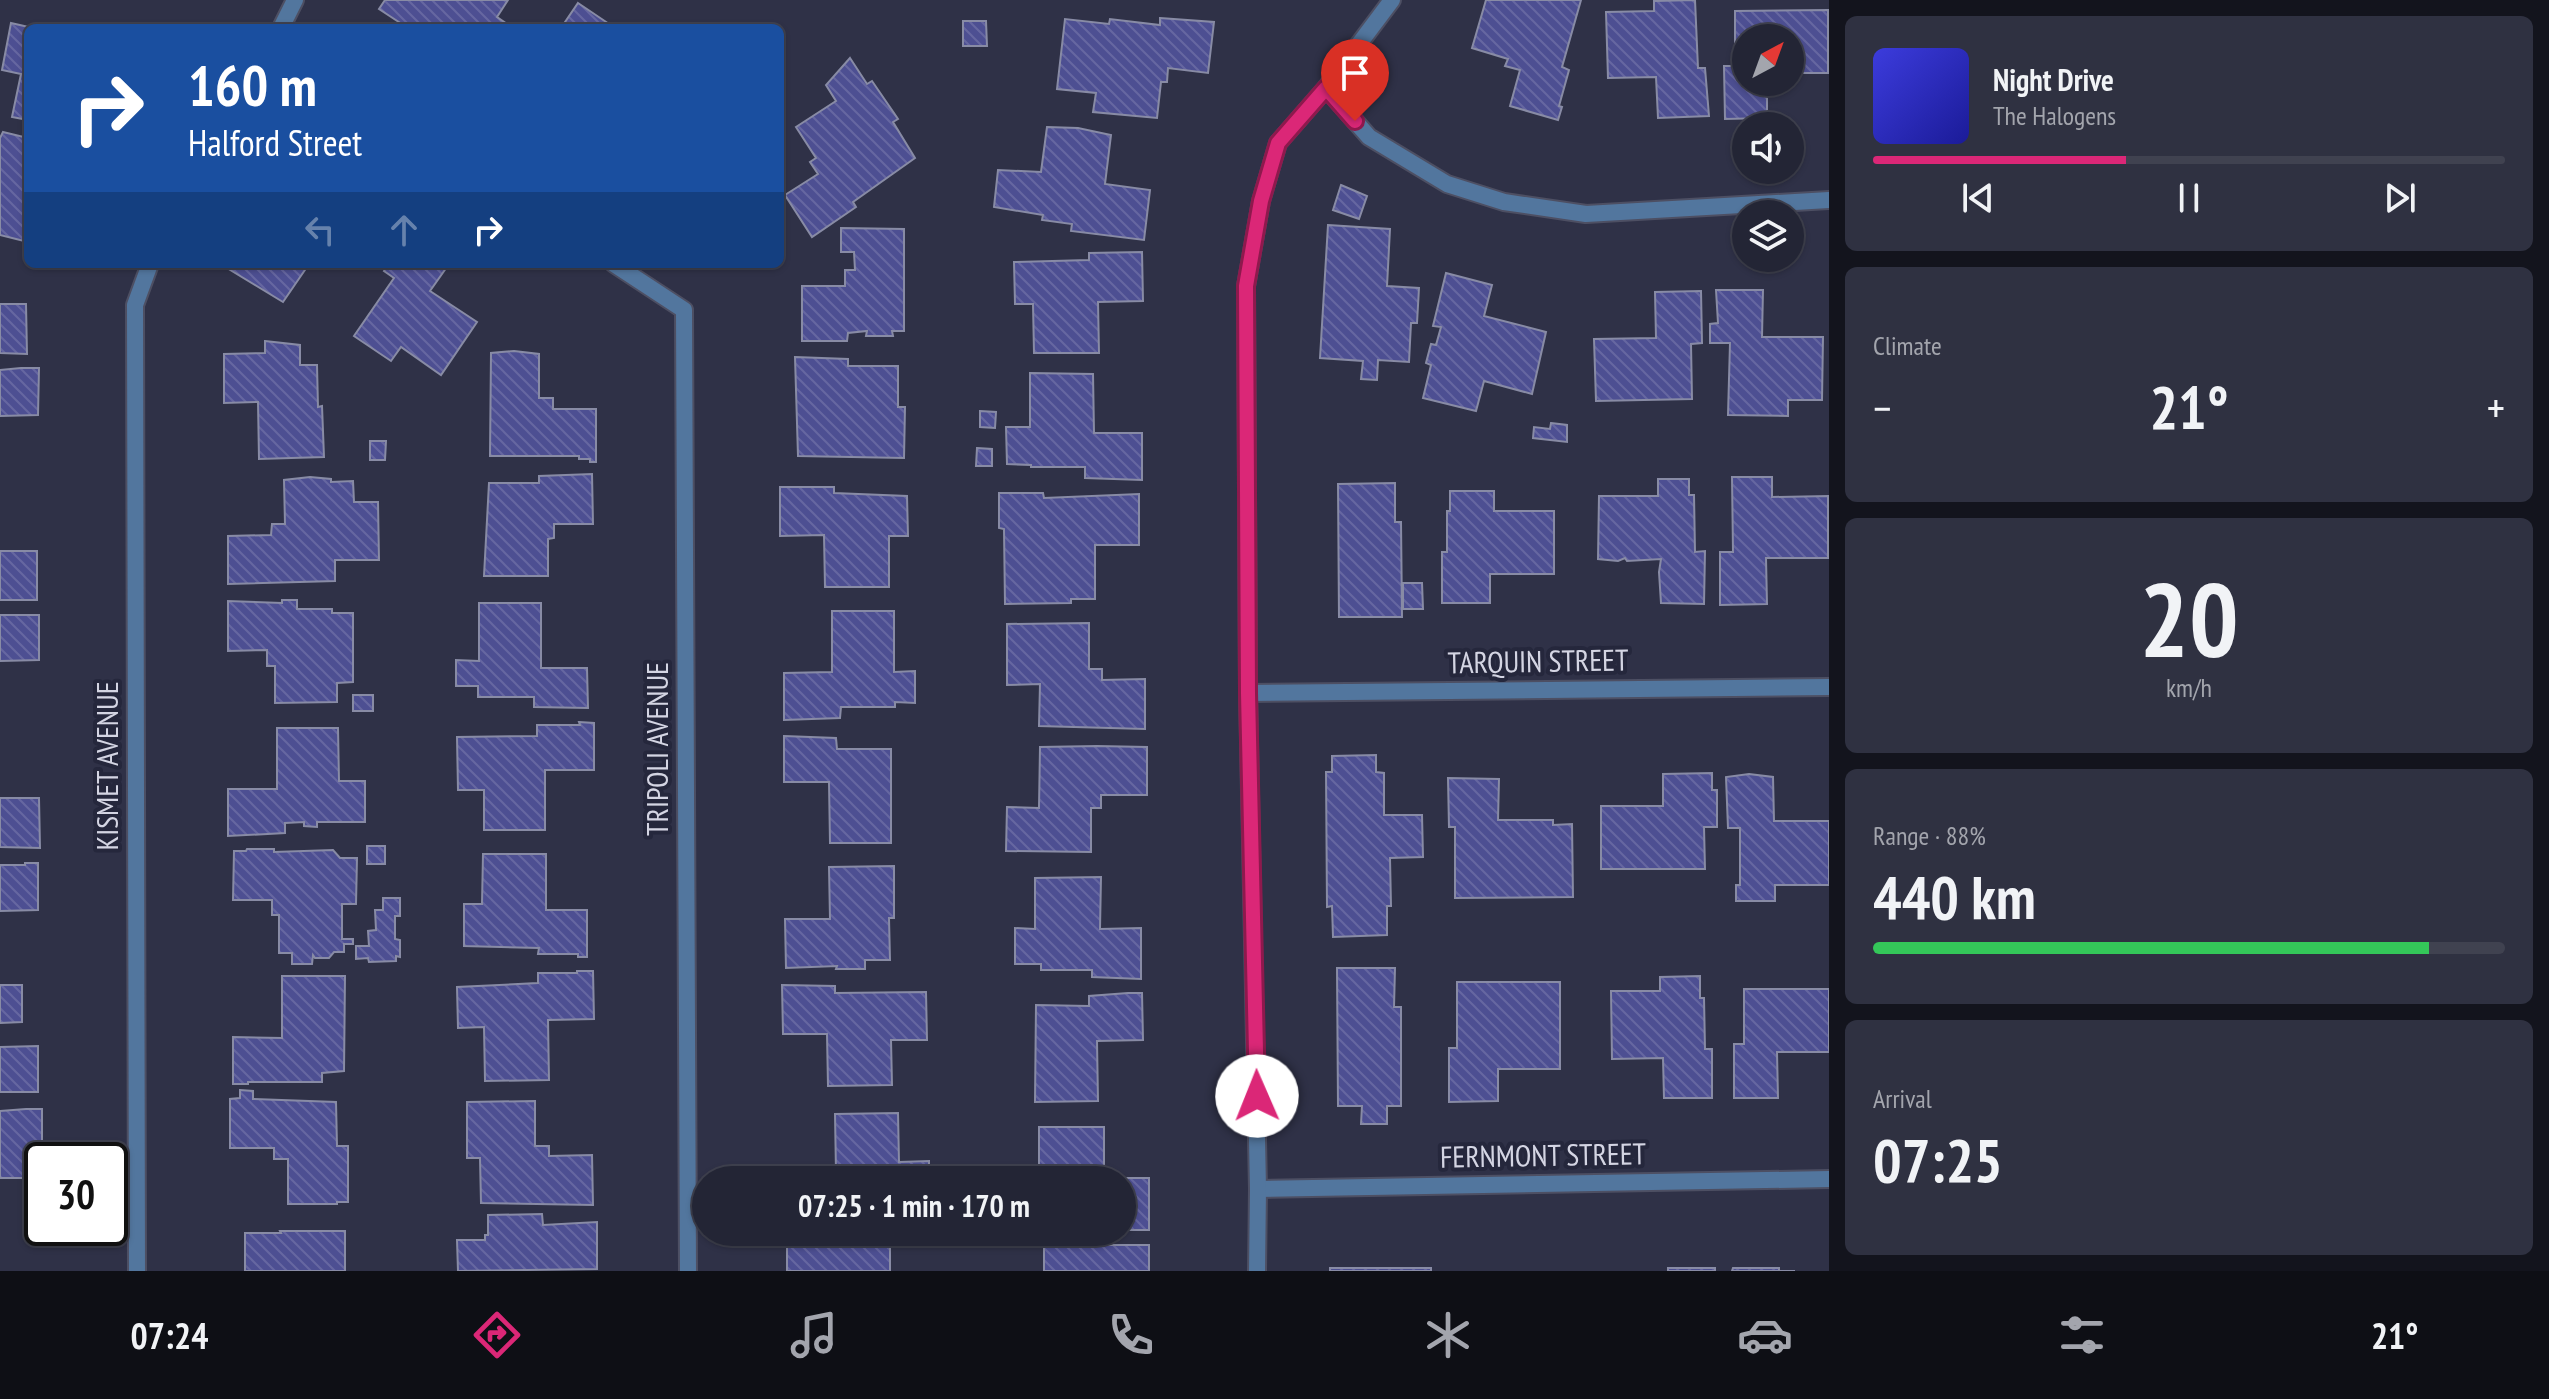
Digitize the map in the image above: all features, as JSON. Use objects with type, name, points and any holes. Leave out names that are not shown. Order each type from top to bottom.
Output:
[{"type":"street","points":[[283,24],[295,0]]},
{"type":"street","points":[[1257,1271],[1248,693],[1246,286],[1261,201],[1278,143],[1326,88],[1392,0]]},
{"type":"street","points":[[1326,88],[1369,137],[1447,184],[1504,202],[1586,214],[1829,200]]},
{"type":"street","name":"KISMET AVENUE","points":[[137,1271],[135,305],[149,268]]},
{"type":"street","name":"TRIPOLI AVENUE","points":[[620,268],[684,310],[688,1271]]},
{"type":"street","name":"TARQUIN STREET","points":[[1248,693],[1829,687]]},
{"type":"street","name":"FERNMONT STREET","points":[[1258,1189],[1829,1179]]},
{"type":"building","points":[[385,0],[508,0],[497,17],[507,24],[402,24],[379,9]]},
{"type":"building","points":[[1486,0],[1581,0],[1562,67],[1569,70],[1558,120],[1510,106],[1520,70],[1505,66],[1508,59],[1472,48]]},
{"type":"building","points":[[1695,0],[1698,68],[1705,68],[1709,116],[1658,118],[1656,77],[1608,78],[1606,12],[1654,11],[1654,1]]},
{"type":"building","points":[[578,3],[609,24],[564,24]]},
{"type":"building","points":[[1828,10],[1828,73],[1804,73],[1804,24],[1735,24],[1735,11]]},
{"type":"building","points":[[1160,18],[1214,22],[1208,73],[1168,68],[1167,82],[1161,82],[1157,118],[1093,112],[1096,93],[1057,89],[1065,19],[1109,24],[1110,19],[1160,25]]},
{"type":"building","points":[[963,21],[986,21],[987,46],[963,46]]},
{"type":"building","points":[[11,23],[24,26],[24,119],[12,117],[21,74],[2,70]]},
{"type":"building","points":[[850,58],[867,84],[872,81],[898,119],[893,122],[915,158],[853,202],[856,207],[812,237],[785,195],[818,174],[810,162],[816,158],[796,127],[836,101],[826,85]]},
{"type":"building","points":[[1724,66],[1732,66],[1732,96],[1767,96],[1767,112],[1732,112],[1732,119],[1725,119]]},
{"type":"building","points":[[1047,127],[1078,128],[1111,135],[1105,184],[1150,190],[1144,240],[1071,231],[1072,224],[1042,220],[1043,215],[994,207],[998,170],[1041,172]]},
{"type":"building","points":[[3,132],[24,137],[24,241],[0,235],[0,138]]},
{"type":"building","points":[[1341,185],[1367,196],[1359,219],[1333,210]]},
{"type":"building","points":[[1328,225],[1390,229],[1387,286],[1419,288],[1417,323],[1411,323],[1409,362],[1378,360],[1377,380],[1361,379],[1363,361],[1320,358]]},
{"type":"building","points":[[841,228],[904,229],[904,331],[892,331],[893,336],[866,336],[867,331],[848,333],[847,341],[802,341],[802,286],[845,286],[845,270],[855,270],[854,252],[841,252]]},
{"type":"building","points":[[1142,252],[1143,301],[1098,302],[1099,353],[1034,353],[1033,304],[1015,304],[1014,262],[1089,260],[1089,253]]},
{"type":"building","points":[[227,268],[306,268],[283,302]]},
{"type":"building","points":[[386,268],[446,268],[430,291],[477,322],[441,375],[401,347],[391,361],[354,336],[394,278],[384,271]]},
{"type":"building","points":[[1446,273],[1492,285],[1484,316],[1546,332],[1532,394],[1484,381],[1476,411],[1423,398],[1431,365],[1426,363],[1431,344],[1436,345],[1441,327],[1433,326]]},
{"type":"building","points":[[1716,290],[1763,290],[1762,337],[1823,337],[1822,400],[1788,400],[1788,416],[1728,415],[1730,343],[1710,343],[1710,324],[1718,323]]},
{"type":"building","points":[[1701,291],[1702,343],[1691,344],[1692,399],[1596,401],[1594,339],[1656,338],[1655,292]]},
{"type":"building","points":[[0,304],[26,304],[27,354],[0,353]]},
{"type":"building","points":[[265,341],[300,345],[300,365],[317,365],[324,457],[259,459],[258,402],[224,403],[224,354],[265,353]]},
{"type":"building","points":[[514,351],[539,354],[539,398],[553,398],[553,409],[596,409],[596,462],[579,459],[579,456],[490,456],[491,353]]},
{"type":"building","points":[[795,357],[848,359],[848,366],[898,366],[898,407],[905,407],[904,458],[798,456]]},
{"type":"building","points":[[39,368],[38,415],[0,416],[0,370]]},
{"type":"building","points":[[1030,373],[1093,374],[1094,433],[1142,433],[1142,480],[1085,478],[1085,467],[1007,464],[1006,427],[1030,427]]},
{"type":"building","points":[[980,411],[996,412],[995,428],[980,427]]},
{"type":"building","points":[[1551,423],[1567,425],[1567,442],[1533,438],[1534,427],[1550,429]]},
{"type":"building","points":[[370,441],[386,441],[385,460],[370,460]]},
{"type":"building","points":[[977,448],[992,449],[992,466],[976,466]]},
{"type":"building","points":[[592,474],[593,524],[554,524],[554,538],[548,539],[548,576],[484,576],[489,483],[539,483],[539,476]]},
{"type":"building","points":[[310,477],[331,479],[331,482],[353,481],[354,502],[378,502],[379,560],[335,560],[335,581],[228,584],[228,536],[271,535],[272,524],[285,524],[284,480]]},
{"type":"building","points":[[1732,477],[1772,477],[1772,497],[1828,496],[1828,558],[1766,558],[1767,604],[1720,605],[1720,552],[1733,552]]},
{"type":"building","points":[[1658,479],[1689,479],[1689,495],[1694,495],[1695,552],[1705,551],[1704,604],[1661,603],[1661,559],[1598,559],[1599,496],[1658,496]]},
{"type":"building","points":[[1395,483],[1395,522],[1401,522],[1402,617],[1339,617],[1338,484]]},
{"type":"building","points":[[780,487],[834,487],[834,493],[907,496],[908,536],[889,536],[889,587],[825,587],[824,535],[780,536]]},
{"type":"building","points":[[1450,491],[1494,491],[1494,511],[1554,511],[1554,574],[1490,574],[1490,603],[1442,603],[1442,552],[1447,552]]},
{"type":"building","points":[[999,493],[1043,493],[1044,498],[1139,494],[1139,545],[1095,545],[1095,599],[1071,599],[1071,603],[1005,604],[1004,529],[999,528]]},
{"type":"building","points":[[0,551],[37,551],[37,600],[0,600]]},
{"type":"building","points":[[1403,583],[1422,583],[1423,609],[1403,609]]},
{"type":"building","points":[[282,600],[297,600],[297,609],[332,609],[332,613],[353,613],[353,682],[337,683],[337,702],[275,703],[275,666],[267,666],[267,650],[228,651],[228,601],[282,603]]},
{"type":"building","points":[[479,603],[541,603],[541,668],[587,668],[588,708],[534,707],[534,697],[478,697],[478,686],[456,686],[456,660],[479,661]]},
{"type":"building","points":[[832,611],[894,611],[894,672],[915,671],[915,703],[895,702],[895,707],[841,707],[840,718],[784,720],[784,673],[832,672]]},
{"type":"building","points":[[0,615],[39,615],[39,660],[0,661]]},
{"type":"building","points":[[1089,623],[1089,669],[1102,669],[1102,680],[1145,679],[1145,729],[1039,726],[1040,684],[1007,685],[1007,624]]},
{"type":"building","points":[[353,695],[373,695],[373,711],[353,711]]},
{"type":"building","points":[[579,722],[594,723],[594,770],[545,770],[545,830],[484,830],[484,790],[458,790],[457,737],[537,736],[537,725],[580,725]]},
{"type":"building","points":[[277,728],[338,728],[339,781],[365,781],[365,822],[317,822],[317,827],[304,826],[304,822],[285,823],[285,833],[228,836],[228,789],[277,789]]},
{"type":"building","points":[[784,736],[836,738],[837,749],[891,749],[891,843],[830,843],[829,782],[784,782]]},
{"type":"building","points":[[1040,747],[1147,747],[1147,795],[1101,795],[1101,808],[1091,808],[1091,852],[1006,851],[1007,807],[1039,808]]},
{"type":"building","points":[[1376,755],[1376,772],[1384,773],[1384,815],[1422,815],[1423,857],[1390,858],[1391,906],[1387,906],[1387,935],[1333,937],[1332,906],[1327,907],[1326,772],[1332,772],[1332,756]]},
{"type":"building","points":[[1712,773],[1712,790],[1717,790],[1717,827],[1704,827],[1705,869],[1601,869],[1601,806],[1663,806],[1663,774]]},
{"type":"building","points":[[1749,774],[1773,777],[1774,821],[1829,821],[1829,885],[1775,885],[1775,901],[1736,901],[1736,885],[1740,885],[1740,828],[1728,828],[1726,777]]},
{"type":"building","points":[[1448,778],[1499,779],[1498,820],[1553,820],[1553,825],[1572,824],[1573,897],[1455,898],[1455,827],[1449,827]]},
{"type":"building","points":[[0,798],[39,798],[40,848],[0,847]]},
{"type":"building","points":[[367,846],[385,846],[385,864],[367,864]]},
{"type":"building","points":[[274,849],[274,852],[333,850],[340,858],[357,858],[356,904],[342,904],[342,939],[353,939],[353,944],[344,944],[344,952],[334,952],[329,958],[315,958],[313,955],[312,964],[292,964],[292,953],[279,953],[279,915],[272,915],[272,900],[233,900],[234,851]]},
{"type":"building","points":[[483,854],[546,854],[546,910],[587,910],[587,957],[578,957],[578,954],[538,954],[539,948],[464,946],[464,904],[482,904]]},
{"type":"building","points":[[38,863],[38,910],[0,911],[0,865]]},
{"type":"building","points":[[894,866],[894,918],[889,918],[890,960],[865,960],[865,969],[836,969],[837,966],[786,968],[785,919],[830,919],[829,867]]},
{"type":"building","points":[[1101,877],[1100,929],[1141,928],[1141,979],[1092,977],[1092,970],[1041,970],[1041,964],[1015,964],[1015,928],[1035,929],[1035,878]]},
{"type":"building","points":[[383,898],[400,898],[400,916],[395,916],[395,939],[400,940],[400,957],[396,956],[396,961],[356,959],[356,946],[369,946],[368,931],[376,930],[375,910],[383,910]]},
{"type":"building","points":[[1337,968],[1395,968],[1394,1007],[1401,1007],[1401,1106],[1387,1106],[1387,1124],[1361,1124],[1362,1106],[1338,1106]]},
{"type":"building","points":[[593,971],[594,1019],[548,1020],[549,1080],[485,1081],[484,1027],[458,1028],[457,987],[538,983],[538,973]]},
{"type":"building","points":[[282,976],[345,976],[344,1071],[322,1073],[322,1082],[233,1084],[233,1037],[282,1038]]},
{"type":"building","points":[[1700,976],[1700,998],[1704,998],[1705,1049],[1712,1049],[1712,1098],[1664,1098],[1663,1058],[1612,1059],[1611,991],[1660,991],[1660,977]]},
{"type":"building","points":[[1457,982],[1560,982],[1560,1069],[1498,1069],[1498,1101],[1449,1102],[1449,1048],[1457,1048]]},
{"type":"building","points":[[0,985],[22,985],[22,1022],[0,1023]]},
{"type":"building","points":[[782,985],[835,986],[835,993],[926,992],[927,1040],[891,1040],[892,1085],[828,1086],[827,1034],[783,1034]]},
{"type":"building","points":[[1744,989],[1829,989],[1829,1052],[1777,1052],[1778,1098],[1734,1098],[1734,1044],[1744,1044]]},
{"type":"building","points":[[1142,993],[1143,1040],[1097,1041],[1098,1101],[1035,1102],[1036,1005],[1089,1006],[1089,996]]},
{"type":"building","points":[[38,1046],[38,1092],[0,1092],[0,1047]]},
{"type":"building","points":[[240,1090],[253,1091],[253,1099],[336,1102],[337,1146],[348,1146],[348,1202],[288,1204],[288,1159],[274,1159],[274,1148],[230,1148],[230,1099],[240,1098]]},
{"type":"building","points":[[535,1101],[535,1146],[549,1146],[549,1156],[592,1155],[593,1205],[481,1203],[480,1158],[467,1158],[467,1102]]},
{"type":"building","points":[[42,1109],[42,1142],[24,1142],[24,1178],[0,1178],[0,1111]]},
{"type":"building","points":[[898,1113],[899,1162],[929,1161],[929,1166],[836,1166],[835,1114]]},
{"type":"building","points":[[1039,1127],[1104,1127],[1104,1166],[1039,1166]]},
{"type":"building","points":[[1136,1178],[1149,1178],[1149,1230],[1136,1230]]},
{"type":"building","points":[[542,1214],[543,1225],[597,1222],[597,1269],[458,1271],[457,1240],[485,1240],[488,1215]]},
{"type":"building","points":[[345,1231],[345,1271],[245,1271],[245,1233]]},
{"type":"building","points":[[1149,1245],[1149,1271],[1044,1271],[1044,1247]]},
{"type":"building","points":[[787,1246],[890,1246],[890,1271],[787,1271]]},
{"type":"building","points":[[1330,1268],[1431,1268],[1431,1271],[1330,1271]]},
{"type":"building","points":[[1668,1268],[1715,1268],[1715,1271],[1668,1271]]},
{"type":"building","points":[[1733,1268],[1779,1268],[1779,1271],[1732,1271]]},
{"type":"route","points":[[1257,1096],[1248,693],[1246,286],[1261,201],[1278,143],[1326,88],[1355,121]]}]
